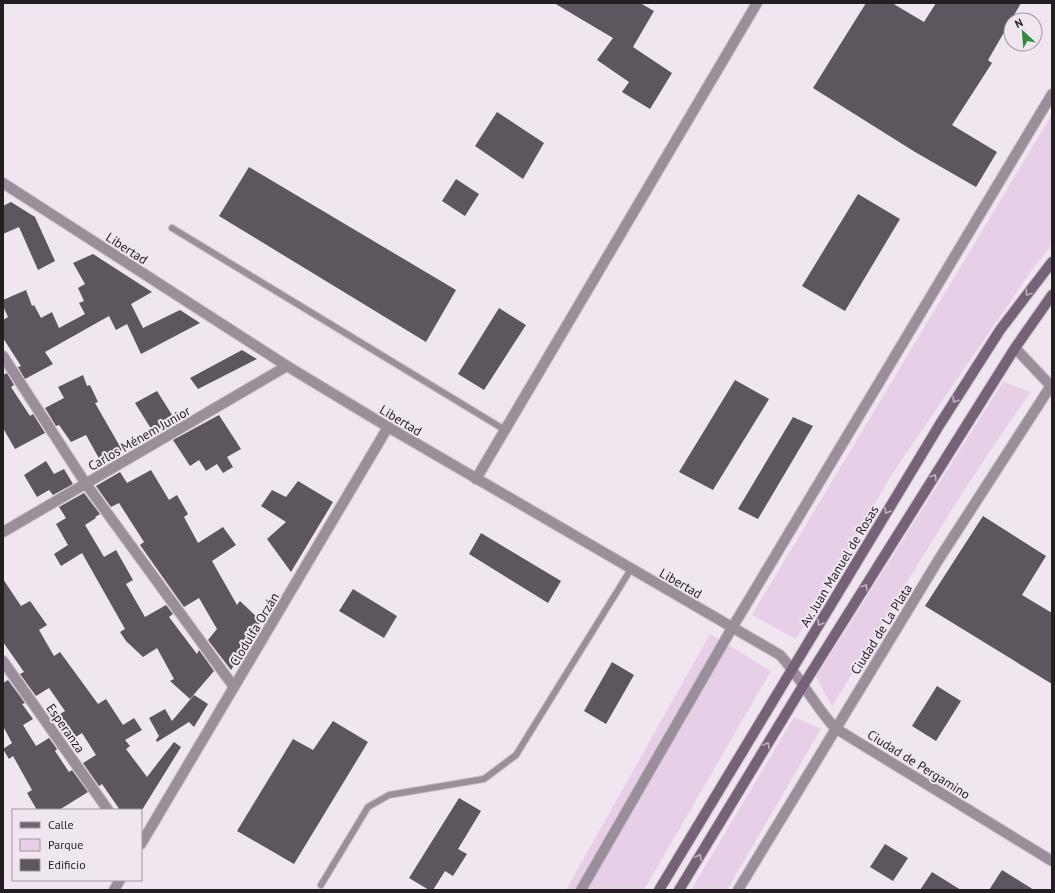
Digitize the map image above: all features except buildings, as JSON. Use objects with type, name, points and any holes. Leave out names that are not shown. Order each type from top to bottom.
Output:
[{"type":"main road","name":"Av. Juan Manuel de Rosas","points":[[658,890],[940,424],[1000,330],[1052,262]]},
{"type":"main road","points":[[679,890],[804,684],[1016,348],[1052,296]]},
{"type":"street","points":[[476,479],[757,3]]},
{"type":"street","points":[[581,890],[732,628],[1052,94]]},
{"type":"street","name":"Libertad","points":[[3,183],[287,366],[388,428],[780,655],[792,668]]},
{"type":"street","points":[[1016,348],[1052,386]]},
{"type":"street","points":[[3,356],[86,484],[234,687]]},
{"type":"street","name":"Carlos Ménem Junior","points":[[3,532],[287,366]]},
{"type":"street","name":"Ciudad de La Plata","points":[[738,890],[939,558],[1052,386]]},
{"type":"street","name":"Clodulfa Orzán","points":[[142,842],[388,428]]},
{"type":"street","name":"Esperanza","points":[[3,661],[107,809]]},
{"type":"street","name":"Ciudad de Pergamino","points":[[792,668],[804,684],[823,715],[835,728],[1052,861]]},
{"type":"street","points":[[114,890],[119,881]]},
{"type":"lane","points":[[172,228],[505,430]]},
{"type":"lane","points":[[321,884],[368,807],[389,795],[484,779],[516,755],[631,569]]},
{"type":"green space","points":[[1052,114],[1052,245],[1032,270],[890,477],[796,639],[752,615]]},
{"type":"green space","points":[[1003,382],[1031,392],[1004,430],[953,508],[832,707],[816,677]]},
{"type":"green space","points":[[710,634],[771,671],[644,890],[566,890]]},
{"type":"green space","points":[[794,717],[821,729],[727,890],[691,890]]}]
